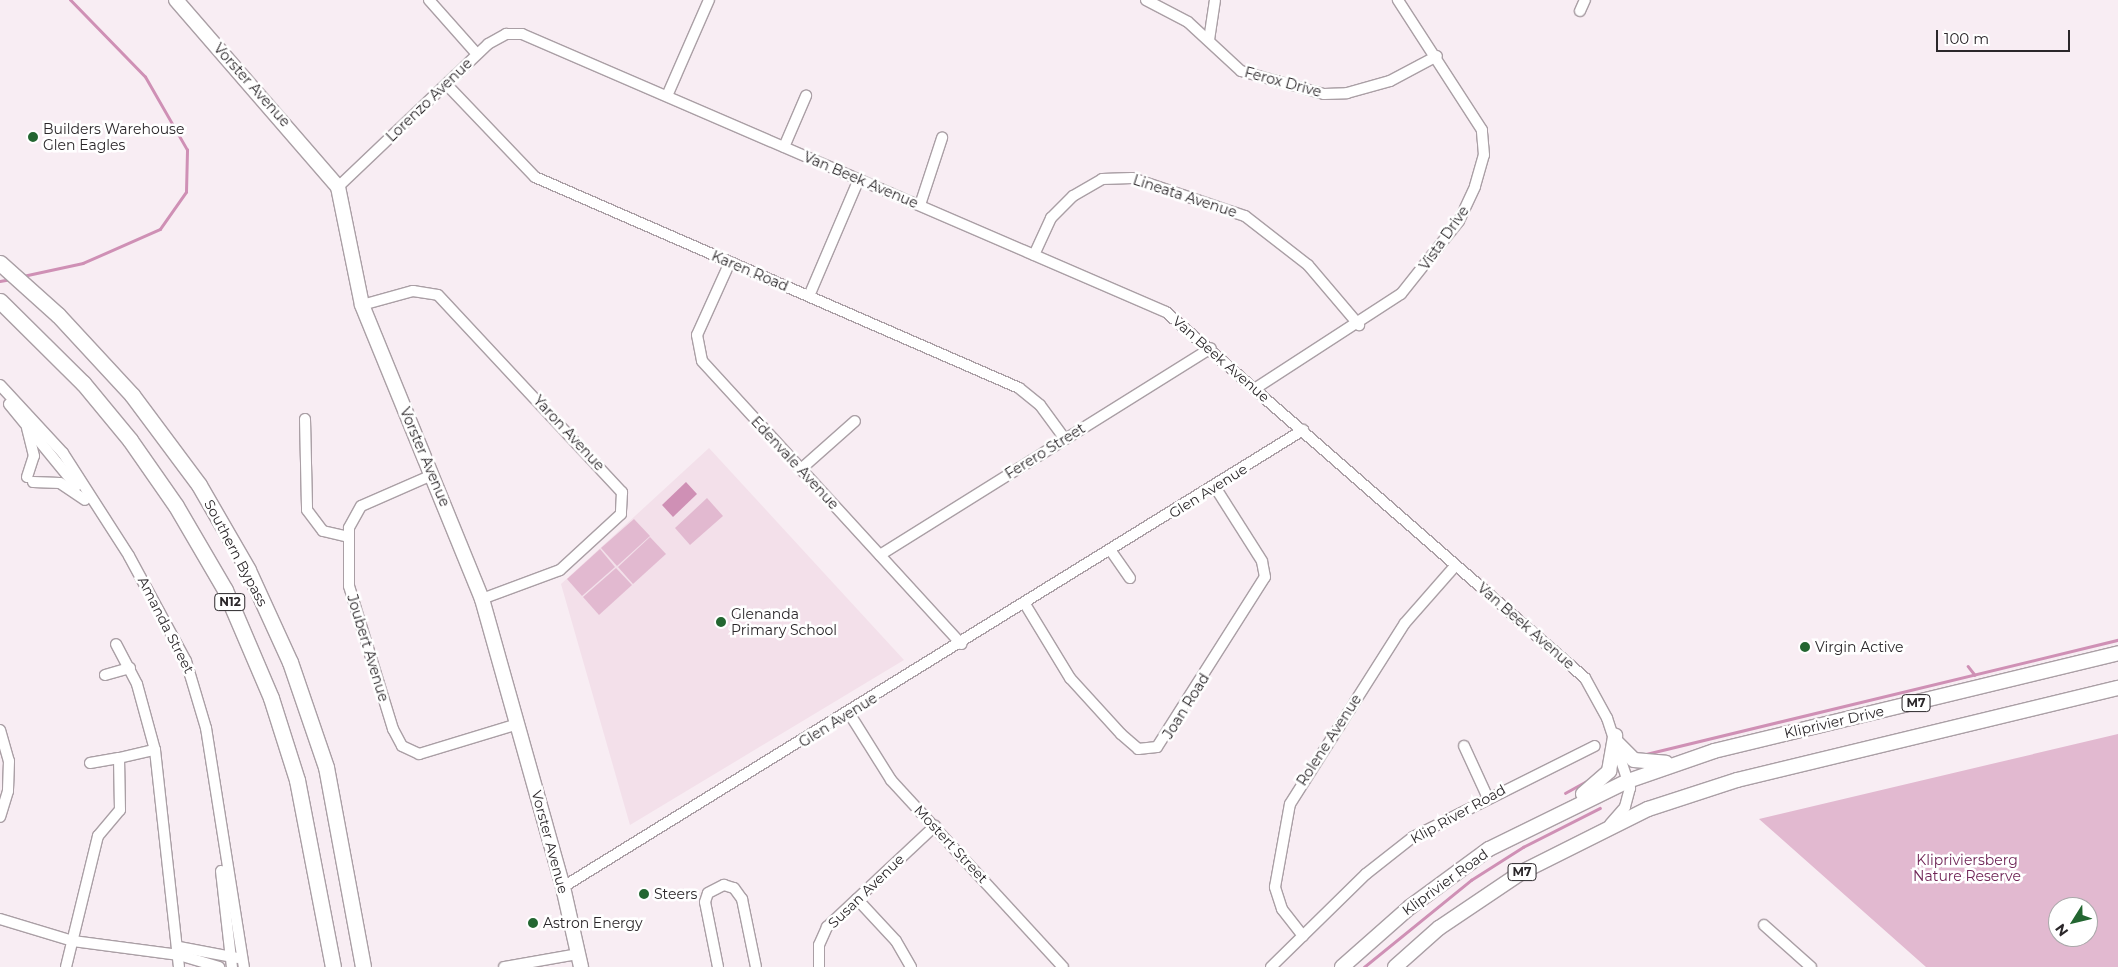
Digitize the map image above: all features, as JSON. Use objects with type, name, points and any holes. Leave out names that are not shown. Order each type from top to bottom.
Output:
[{"type":"highway","name":"Southern Bypass","points":[[0,263],[58,316],[138,402],[199,485],[248,570],[290,662],[326,767],[363,967]]},
{"type":"highway","name":"Southern Bypass","points":[[0,301],[83,383],[130,440],[176,506],[225,590],[271,698],[297,780],[333,967]]},
{"type":"main road","name":"Vorster Avenue","points":[[176,0],[338,187],[362,305],[482,599],[563,887],[579,961]]},
{"type":"main road","name":"Kliprivier Drive","points":[[1558,812],[1672,764],[2118,654]]},
{"type":"main road","name":"M7","points":[[1396,967],[1439,928],[1492,891],[1610,824],[1737,780],[2118,688]]},
{"type":"main road","points":[[1615,739],[1634,760],[1672,764]]},
{"type":"main road","points":[[1558,812],[1606,776],[1615,739]]},
{"type":"main road","name":"Kliprivier Road","points":[[1342,967],[1458,870],[1558,812]]},
{"type":"street","points":[[429,0],[478,54]]},
{"type":"street","points":[[666,96],[709,0]]},
{"type":"street","name":"Ferox Drive","points":[[1146,0],[1176,14],[1209,40],[1241,71],[1332,95],[1397,78],[1437,56]]},
{"type":"street","points":[[1209,40],[1215,0]]},
{"type":"street","name":"Vista Drive","points":[[1256,388],[1393,302],[1414,280],[1458,221],[1481,170],[1482,130],[1437,56],[1398,0]]},
{"type":"street","points":[[1580,12],[1585,0]]},
{"type":"street","name":"Lorenzo Avenue","points":[[338,187],[478,54],[501,36],[529,36]]},
{"type":"street","name":"Van Beek Avenue","points":[[529,36],[1166,312],[1256,388],[1455,566],[1585,678],[1615,739],[1628,781],[1625,807],[1610,824]]},
{"type":"street","name":"Karen Road","points":[[447,85],[535,177],[1027,392],[1065,439]]},
{"type":"street","points":[[784,147],[806,96]]},
{"type":"street","points":[[920,206],[942,138]]},
{"type":"street","name":"Lineata Avenue","points":[[1034,254],[1051,218],[1073,196],[1109,177],[1132,178],[1245,216],[1308,265],[1359,325]]},
{"type":"street","points":[[809,296],[859,179]]},
{"type":"street","name":"Edenvale Avenue","points":[[730,262],[698,335],[698,355],[962,644]]},
{"type":"street","name":"Yaron Avenue","points":[[362,305],[413,291],[438,294],[622,492],[621,514],[560,570],[482,599]]},
{"type":"street","name":"Ferero Street","points":[[880,555],[1210,348]]},
{"type":"street","name":"Amanda Street","points":[[0,386],[63,453],[129,556],[174,637],[201,705],[230,906],[243,962]]},
{"type":"street","name":"Amanda Street","points":[[0,394],[24,420],[86,500],[130,564],[182,665],[199,718],[217,817]]},
{"type":"street","points":[[24,420],[34,448],[30,480],[60,483],[86,500]]},
{"type":"street","points":[[305,420],[307,510],[323,531],[348,537]]},
{"type":"street","points":[[801,469],[855,421]]},
{"type":"street","name":"Glen Avenue","points":[[563,887],[962,644],[1215,487],[1303,430]]},
{"type":"street","name":"Joubert Avenue","points":[[432,475],[361,506],[350,520],[348,537],[349,586],[402,746],[424,753],[518,724]]},
{"type":"street","name":"Joan Road","points":[[1025,604],[1070,678],[1121,734],[1138,749],[1157,747],[1265,577],[1262,561],[1215,487]]},
{"type":"street","points":[[1111,551],[1130,578]]},
{"type":"street","name":"Rolene Avenue","points":[[1303,936],[1282,909],[1275,886],[1290,804],[1405,623],[1455,566]]},
{"type":"street","points":[[116,644],[130,668],[156,750],[179,951],[179,967]]},
{"type":"street","points":[[105,675],[130,668]]},
{"type":"street","name":"Mostert Street","points":[[849,713],[891,780],[1063,967]]},
{"type":"street","points":[[0,730],[8,761],[8,791],[0,818]]},
{"type":"street","points":[[1464,746],[1487,796]]},
{"type":"street","name":"Klip River Road","points":[[1271,967],[1412,837],[1487,796],[1595,746]]},
{"type":"street","points":[[90,763],[156,750]]},
{"type":"street","points":[[66,967],[98,836],[120,810],[119,758]]},
{"type":"street","name":"Susan Avenue","points":[[819,967],[823,933],[935,826]]},
{"type":"street","points":[[718,967],[705,902],[708,893],[724,885],[734,888],[742,899],[756,967]]},
{"type":"street","points":[[857,899],[896,941],[911,967]]},
{"type":"street","name":"Amanda Street","points":[[230,906],[231,963]]},
{"type":"street","points":[[0,919],[73,941],[179,951],[231,963],[243,962]]},
{"type":"street","points":[[1764,925],[1805,965]]},
{"type":"street","points":[[179,951],[219,967]]},
{"type":"street","points":[[504,967],[579,961]]},
{"type":"shaded area","name":"Glenanda Primary School","points":[[709,448],[904,660],[630,825],[561,584]]},
{"type":"shaded area","points":[[686,482],[697,494],[673,517],[662,505]]},
{"type":"green space","points":[[707,498],[723,516],[690,545],[675,528]]},
{"type":"green space","points":[[634,519],[650,536],[617,566],[601,548]]},
{"type":"green space","points":[[650,537],[666,554],[633,584],[618,567]]},
{"type":"green space","points":[[600,549],[615,567],[582,596],[567,579]]},
{"type":"green space","points":[[616,568],[632,585],[599,615],[583,597]]},
{"type":"green space","name":"Klipriviersberg Nature Reserve","points":[[2118,734],[2118,967],[1926,967],[1759,819]]},
{"type":"waterway","points":[[23,276],[83,263],[160,229],[186,192],[187,150],[145,77],[70,0]]},
{"type":"waterway","points":[[0,281],[11,279]]},
{"type":"waterway","points":[[1646,754],[2118,640]]},
{"type":"waterway","points":[[1968,666],[1975,675]]},
{"type":"waterway","points":[[1565,793],[1592,778]]},
{"type":"waterway","points":[[1364,967],[1471,880],[1523,847],[1600,808]]},
{"type":"place","name":"Builders Warehouse Glen Eagles","points":[[33,137]]},
{"type":"place","name":"Glenanda Primary School","points":[[721,622]]},
{"type":"place","name":"Virgin Active","points":[[1805,647]]},
{"type":"place","name":"Steers","points":[[644,894]]},
{"type":"place","name":"Astron Energy","points":[[533,923]]}]
